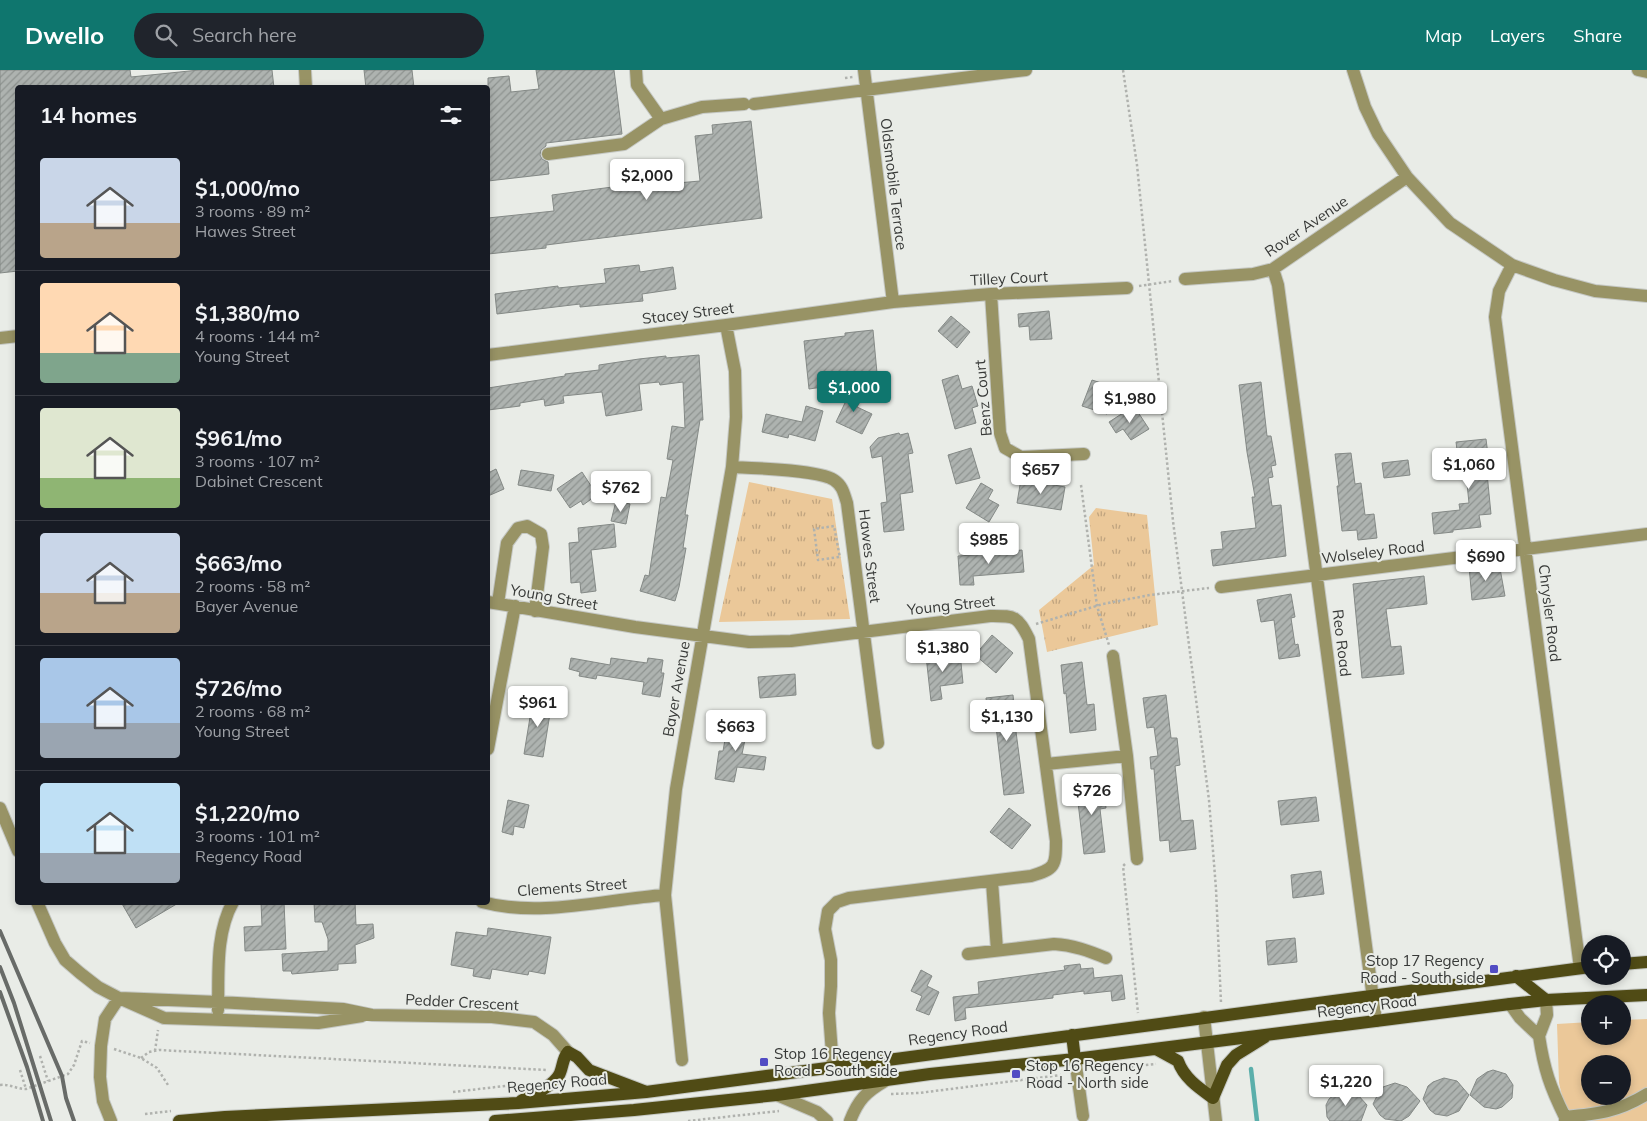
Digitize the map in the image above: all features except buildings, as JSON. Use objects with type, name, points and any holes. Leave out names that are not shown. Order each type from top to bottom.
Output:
[{"type":"main road","points":[[1631,963],[1647,962]]},
{"type":"main road","name":"Regency Road","points":[[179,1121],[225,1117],[518,1103],[646,1092],[1581,968]]},
{"type":"main road","points":[[1516,976],[1546,1000]]},
{"type":"main road","name":"Regency Road","points":[[495,1121],[634,1110],[777,1095],[888,1079],[1075,1059],[1546,1000],[1647,995]]},
{"type":"main road","points":[[1072,1035],[1075,1059]]},
{"type":"main road","points":[[1156,1049],[1178,1061],[1180,1067],[1193,1084],[1213,1098],[1227,1065],[1236,1055],[1269,1035]]},
{"type":"main road","points":[[518,1103],[555,1080],[562,1067],[564,1057],[568,1052],[577,1057],[589,1070],[646,1092]]},
{"type":"main road","points":[[833,1067],[836,1086]]},
{"type":"main road","points":[[618,1121],[634,1110]]},
{"type":"street","points":[[305,70],[306,85]]},
{"type":"street","points":[[636,70],[637,85],[661,120]]},
{"type":"street","points":[[548,154],[624,144],[661,120],[702,107],[749,104],[1026,70]]},
{"type":"street","points":[[1353,70],[1365,107],[1378,134],[1407,177],[1450,223],[1512,266],[1595,292],[1647,296]]},
{"type":"street","points":[[1638,70],[1647,72]]},
{"type":"street","name":"Oldsmobile Terrace","points":[[859,73],[866,90],[893,302]]},
{"type":"street","name":"Rover Avenue","points":[[1184,279],[1253,274],[1274,269],[1407,177]]},
{"type":"street","name":"Chrysler Road","points":[[1512,266],[1499,292],[1495,317],[1581,940]]},
{"type":"street","name":"Reo Road","points":[[1274,269],[1278,285],[1371,995],[1376,1021]]},
{"type":"street","name":"Tilley Court","points":[[893,302],[991,294],[1126,288]]},
{"type":"street","name":"Benz Court","points":[[991,294],[1000,433],[1005,448],[1021,457],[1084,454]]},
{"type":"street","name":"Stacey Street","points":[[490,355],[893,302]]},
{"type":"street","name":"Bayer Avenue","points":[[682,1060],[665,895],[676,789],[732,466],[736,417],[735,371],[726,325]]},
{"type":"street","points":[[0,338],[15,336]]},
{"type":"street","name":"Hawes Street","points":[[732,466],[815,473],[833,479],[843,489],[848,513],[878,743]]},
{"type":"street","points":[[493,602],[508,543],[518,528],[527,526],[541,534],[543,547],[535,611]]},
{"type":"street","name":"Wolseley Road","points":[[1221,587],[1647,534]]},
{"type":"street","name":"Young Street","points":[[493,602],[535,611],[702,637],[757,642],[791,641],[990,616],[1012,616],[1022,625]]},
{"type":"street","points":[[490,740],[514,606]]},
{"type":"street","points":[[833,1067],[829,1013],[831,960],[825,929],[828,911],[837,902],[849,898],[1031,876],[1048,871],[1056,860],[1056,841],[1030,639],[1022,625]]},
{"type":"street","points":[[1113,656],[1127,756],[1137,856]]},
{"type":"street","points":[[1046,764],[1127,756]]},
{"type":"street","points":[[0,808],[15,845]]},
{"type":"street","points":[[992,882],[997,950]]},
{"type":"street","name":"Clements Street","points":[[490,904],[503,908],[553,907],[588,905],[665,895]]},
{"type":"street","points":[[38,905],[54,943],[65,960],[98,987],[119,998],[105,1019],[101,1046],[103,1101],[111,1121]]},
{"type":"street","points":[[217,1019],[220,940],[232,905]]},
{"type":"street","points":[[968,954],[1066,944],[1106,958]]},
{"type":"street","name":"Pedder Crescent","points":[[119,998],[343,1009],[372,1015]]},
{"type":"street","name":"Pedder Crescent","points":[[119,998],[164,1018],[217,1019],[268,1023],[318,1023],[372,1015],[492,1017],[534,1022],[553,1035],[568,1052]]},
{"type":"street","points":[[1546,1000],[1547,1015],[1539,1036],[1550,1086],[1565,1119],[1600,1114],[1632,1103],[1647,1094]]},
{"type":"street","points":[[1510,1004],[1520,1018],[1539,1036]]},
{"type":"street","points":[[1204,1017],[1216,1121]]},
{"type":"street","points":[[1075,1059],[1083,1116]]},
{"type":"street","points":[[850,1121],[856,1108],[870,1090],[888,1079]]},
{"type":"street","points":[[777,1095],[817,1112],[827,1121]]},
{"type":"path","points":[[1123,70],[1137,165],[1150,284],[1160,404],[1209,800],[1216,889],[1221,1007]]},
{"type":"path","points":[[845,78],[859,73]]},
{"type":"path","points":[[1126,288],[1184,279]]},
{"type":"path","points":[[1081,485],[1097,606],[1113,656]]},
{"type":"path","points":[[824,522],[826,527]]},
{"type":"path","points":[[839,556],[818,560],[814,529],[834,526],[839,556],[843,561]]},
{"type":"path","points":[[1022,625],[1041,624],[1097,606],[1150,595],[1221,587]]},
{"type":"path","points":[[1137,856],[1122,866],[1138,1013]]},
{"type":"path","points":[[156,1051],[159,1024]]},
{"type":"path","points":[[0,1085],[8,1084],[26,1089],[68,1074],[74,1065],[82,1041],[101,1046]]},
{"type":"path","points":[[116,1050],[141,1058],[157,1068],[168,1085]]},
{"type":"path","points":[[141,1058],[149,1052],[156,1051],[544,1069],[548,1071]]},
{"type":"path","points":[[40,1056],[48,1081]]},
{"type":"path","points":[[1114,1069],[1161,1064]]},
{"type":"path","points":[[20,1070],[26,1089]]},
{"type":"path","points":[[883,1094],[919,1093],[1077,1073]]},
{"type":"path","points":[[568,1078],[578,1081],[582,1077]]},
{"type":"path","points":[[688,1121],[782,1110]]},
{"type":"green space","points":[[749,482],[832,499],[850,619],[719,622]]},
{"type":"green space","points":[[1096,508],[1147,515],[1158,625],[1047,652],[1039,610],[1094,565],[1089,517]]},
{"type":"green space","points":[[1647,1019],[1647,1121],[1568,1121],[1559,1083],[1557,1024],[1581,1023],[1581,1045],[1631,1045],[1631,1020]]},
{"type":"waterway","points":[[1251,1069],[1257,1121]]},
{"type":"railway","points":[[0,931],[62,1076],[66,1098],[74,1121]]},
{"type":"railway","points":[[0,967],[14,1003],[51,1121]]},
{"type":"railway","points":[[0,992],[27,1067],[43,1121]]},
{"type":"place","name":"Stop 17 Regency Road - South side","points":[[1494,969]]},
{"type":"place","name":"Stop 16 Regency Road - South side","points":[[764,1062]]},
{"type":"place","name":"Stop 16 Regency Road - North side","points":[[1016,1074]]}]
